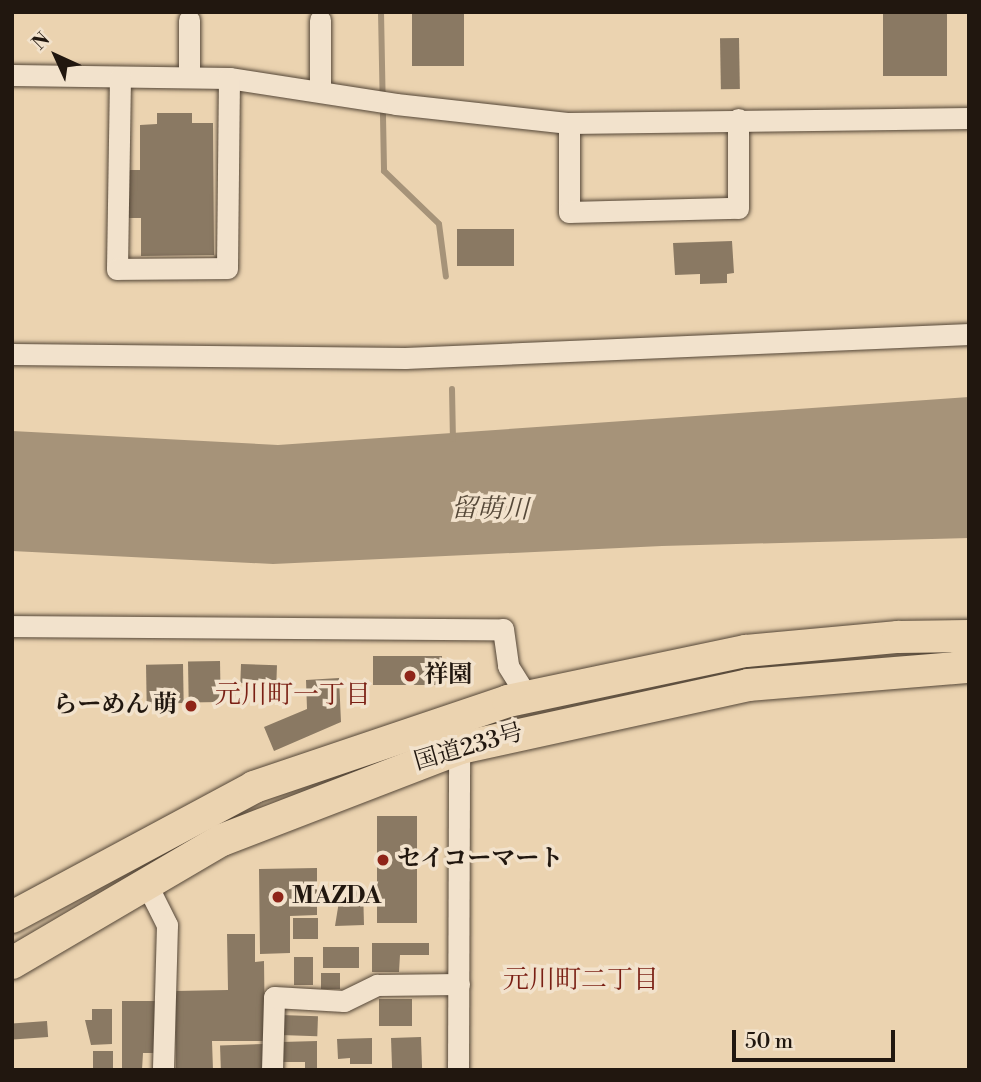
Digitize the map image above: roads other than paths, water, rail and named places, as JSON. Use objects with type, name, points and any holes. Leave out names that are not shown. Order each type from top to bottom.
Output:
[{"type":"highway","name":"国道233号","points":[[12,963],[222,840],[459,733],[527,696],[746,651],[898,637],[969,636]]},
{"type":"highway","name":"国道233号","points":[[12,917],[254,788],[459,733],[748,685],[969,667]]},
{"type":"street","points":[[189,20],[189,77]]},
{"type":"street","points":[[320,20],[320,91]]},
{"type":"street","points":[[12,75],[229,78],[397,104],[569,123],[969,118]]},
{"type":"street","points":[[120,77],[117,269],[227,268],[229,78]]},
{"type":"street","points":[[569,123],[569,212],[699,209],[738,208],[738,119]]},
{"type":"street","points":[[12,354],[405,358],[969,334]]},
{"type":"street","points":[[12,626],[503,629],[508,666],[527,696]]},
{"type":"street","points":[[458,1070],[459,733]]},
{"type":"street","points":[[146,883],[167,925],[163,1070]]},
{"type":"street","points":[[272,1070],[274,997],[344,1001],[377,985],[459,984]]},
{"type":"water","name":"留萌川","points":[[969,397],[969,538],[662,546],[273,564],[12,551],[12,431],[278,445]]},
{"type":"waterway","points":[[381,12],[384,171],[439,224],[446,277]]},
{"type":"waterway","points":[[452,389],[453,439]]},
{"type":"place","name":"祥園","points":[[410,676]]},
{"type":"place","name":"らーめん 萌","points":[[191,706]]},
{"type":"place","name":"セイコーマート","points":[[383,860]]},
{"type":"place","name":"MAZDA","points":[[278,897]]},
{"type":"district","name":"元川町一丁目","points":[[293,696]]},
{"type":"district","name":"元川町二丁目","points":[[581,981]]}]
